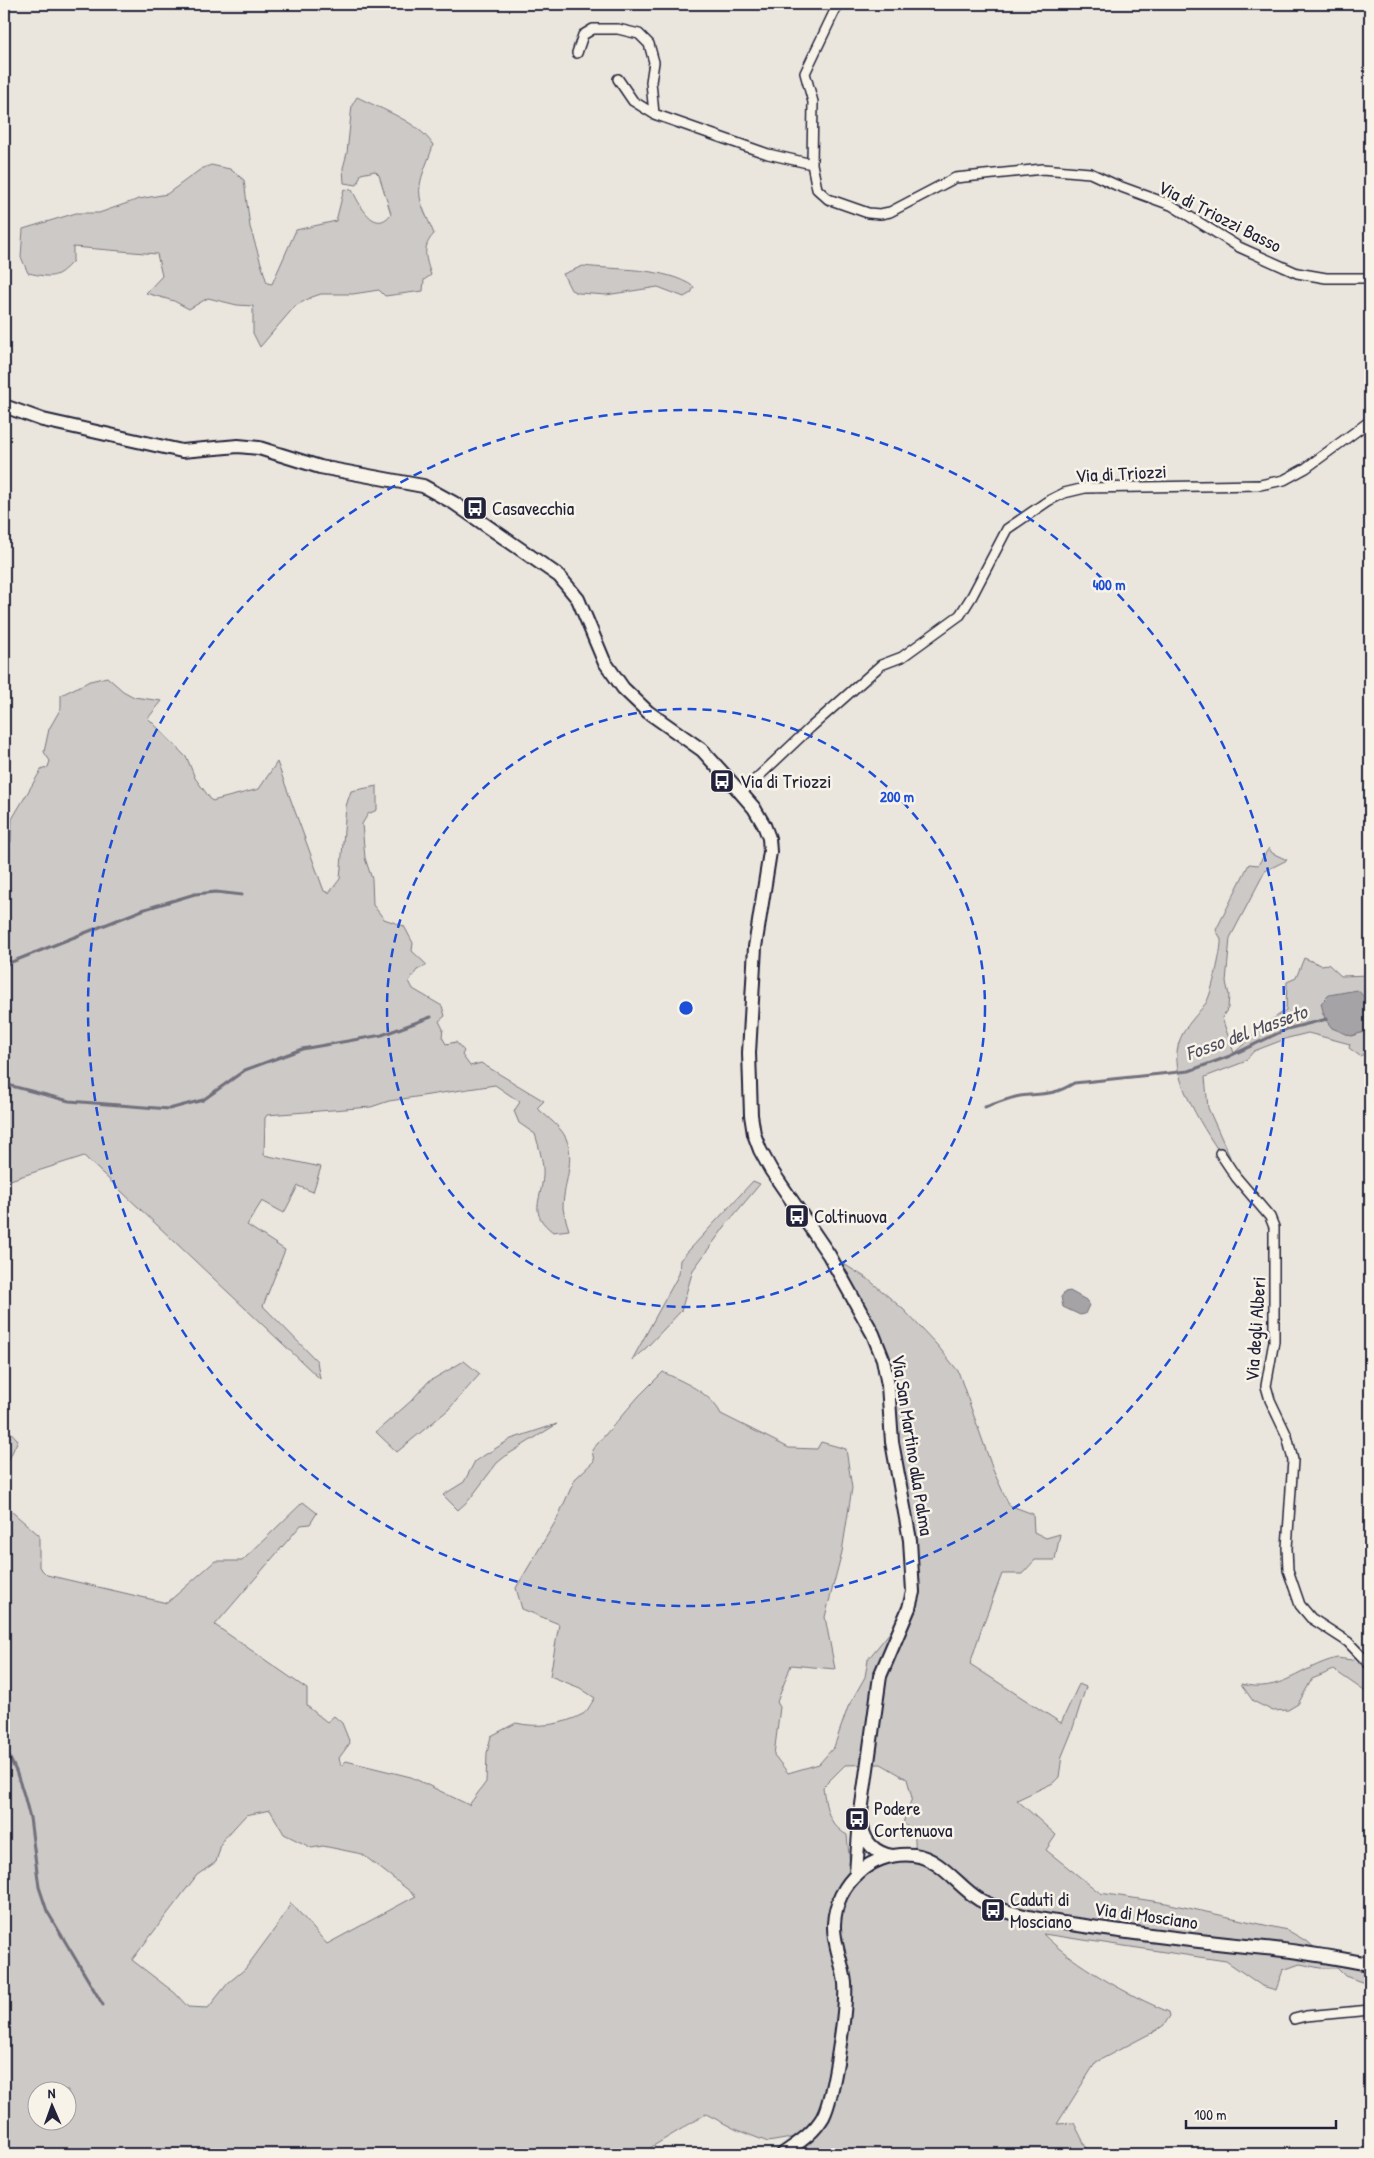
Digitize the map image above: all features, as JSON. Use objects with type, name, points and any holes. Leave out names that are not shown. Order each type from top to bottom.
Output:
[{"type":"street","name":"Via di Triozzi Basso","points":[[838,4],[805,73],[813,102],[812,164],[817,188],[828,199],[868,213],[880,214],[890,212],[955,178],[1043,169],[1090,173],[1116,185],[1171,205],[1238,247],[1297,273],[1326,278],[1370,278]]},
{"type":"street","points":[[577,54],[583,35],[593,29],[618,29],[639,34],[649,44],[654,62],[651,82],[654,114]]},
{"type":"street","points":[[618,80],[633,101],[654,114],[768,154],[812,164]]},
{"type":"street","name":"Via San Martino alla Palma","points":[[4,406],[44,420],[182,451],[238,446],[259,448],[320,467],[423,486],[454,503],[559,576],[578,599],[604,661],[623,688],[648,712],[702,750],[754,808],[769,838],[768,867],[754,947],[749,1053],[751,1115],[754,1134],[760,1150],[772,1170],[829,1255],[872,1334],[883,1359],[888,1385],[892,1442],[910,1540],[913,1592],[909,1608],[880,1676],[860,1822],[856,1873]]},
{"type":"street","name":"Via di Triozzi","points":[[741,793],[881,665],[902,658],[960,614],[972,596],[1007,529],[1048,501],[1064,493],[1086,488],[1260,485],[1284,480],[1306,468],[1370,421]]},
{"type":"street","name":"Via degli Alberi","points":[[1220,1153],[1236,1177],[1270,1217],[1274,1227],[1274,1341],[1266,1386],[1270,1400],[1287,1436],[1293,1460],[1287,1548],[1288,1570],[1300,1605],[1311,1618],[1348,1642],[1370,1665]]},
{"type":"street","points":[[860,1822],[867,1842],[876,1851],[892,1856]]},
{"type":"street","name":"Via di Mosciano","points":[[783,2154],[810,2134],[823,2116],[830,2099],[845,1989],[834,1936],[834,1922],[845,1888],[856,1873],[874,1861],[892,1856],[915,1856],[933,1861],[980,1900],[1001,1910],[1041,1920],[1155,1936],[1280,1950],[1370,1964]]},
{"type":"street","points":[[1294,2019],[1306,2016],[1370,2010]]},
{"type":"shaded area","points":[[357,97],[388,111],[419,129],[433,145],[420,184],[422,206],[434,234],[426,248],[426,258],[431,275],[424,280],[423,291],[385,296],[379,290],[353,294],[321,294],[312,297],[295,306],[260,347],[253,333],[253,306],[237,305],[208,298],[189,309],[174,301],[146,293],[162,276],[157,254],[73,247],[73,261],[58,274],[43,276],[28,273],[21,257],[23,229],[76,213],[99,213],[139,199],[167,194],[201,169],[211,165],[230,169],[244,180],[250,227],[267,283],[272,284],[296,230],[336,221],[344,189],[352,190],[363,209],[373,220],[385,220],[391,214],[379,175],[375,171],[361,174],[357,185],[344,183],[343,168],[347,153],[352,105]]},
{"type":"shaded area","points":[[583,266],[640,270],[669,276],[694,287],[691,293],[684,297],[658,287],[606,295],[578,293],[571,290],[563,274]]},
{"type":"shaded area","points":[[107,677],[123,691],[134,697],[162,701],[148,718],[187,758],[195,778],[212,801],[259,789],[277,762],[324,891],[329,893],[340,879],[346,806],[351,791],[377,786],[377,810],[368,814],[362,824],[365,858],[372,879],[373,905],[384,919],[404,926],[413,943],[412,951],[427,965],[417,970],[409,981],[413,989],[442,1006],[445,1016],[439,1021],[443,1029],[442,1037],[446,1044],[456,1042],[464,1051],[462,1055],[470,1066],[481,1063],[544,1101],[537,1108],[560,1129],[569,1147],[570,1157],[563,1208],[569,1230],[553,1232],[545,1225],[538,1213],[543,1171],[535,1134],[519,1123],[514,1111],[520,1102],[495,1085],[389,1101],[371,1107],[267,1115],[265,1118],[264,1155],[321,1167],[313,1192],[298,1186],[284,1213],[262,1201],[247,1225],[285,1250],[263,1306],[317,1361],[320,1379],[84,1156],[4,1182],[4,845],[11,842],[12,819],[41,770],[48,767],[50,761],[44,752],[49,729],[61,708],[61,695],[90,681]]},
{"type":"shaded area","points":[[1269,848],[1272,853],[1287,860],[1265,871],[1230,938],[1226,982],[1229,995],[1228,1008],[1222,1018],[1234,1053],[1266,1024],[1286,1010],[1287,982],[1296,978],[1304,958],[1321,965],[1328,964],[1341,976],[1370,975],[1370,1007],[1368,999],[1322,1013],[1333,1028],[1361,1033],[1370,1028],[1370,1051],[1360,1056],[1349,1048],[1350,1044],[1308,1033],[1288,1038],[1254,1051],[1244,1062],[1205,1077],[1208,1108],[1230,1157],[1230,1168],[1204,1128],[1187,1097],[1177,1066],[1177,1052],[1184,1031],[1206,1003],[1211,991],[1221,945],[1221,939],[1216,930],[1249,864],[1258,865]]},
{"type":"shaded area","points":[[1357,990],[1366,999],[1370,1007],[1370,1028],[1351,1036],[1332,1028],[1325,1019],[1321,1003],[1329,995]]},
{"type":"shaded area","points":[[753,1181],[760,1184],[729,1221],[693,1270],[681,1311],[632,1360],[679,1274],[680,1260]]},
{"type":"shaded area","points":[[829,1255],[868,1279],[904,1310],[937,1345],[958,1371],[993,1470],[1009,1505],[1033,1514],[1034,1532],[1046,1538],[1060,1534],[1055,1560],[1035,1560],[1022,1574],[1002,1574],[970,1664],[1061,1723],[1079,1684],[1086,1687],[1062,1756],[1059,1777],[1053,1783],[1017,1800],[1056,1835],[1046,1850],[1100,1893],[1166,1903],[1287,1930],[1308,1942],[1325,1957],[1370,1964],[1370,1985],[1345,1976],[1337,1968],[1320,1968],[1300,1964],[1283,1970],[1276,1990],[1262,1986],[1226,1961],[1043,1934],[1086,1968],[1119,1988],[1169,2012],[1170,2016],[1164,2025],[1157,2030],[1096,2062],[1057,2124],[1074,2123],[1086,2147],[1094,2154],[783,2154],[809,2135],[768,2142],[737,2130],[706,2114],[640,2154],[8,2154],[4,2148],[4,1505],[39,1535],[39,1567],[47,1575],[167,1603],[215,1561],[242,1561],[303,1502],[317,1513],[310,1524],[301,1525],[215,1625],[307,1689],[307,1706],[327,1722],[334,1716],[342,1723],[350,1743],[339,1758],[341,1766],[346,1761],[411,1777],[469,1805],[486,1782],[487,1753],[491,1736],[516,1723],[541,1725],[567,1721],[585,1713],[595,1698],[580,1688],[550,1676],[559,1624],[522,1609],[516,1588],[557,1519],[575,1479],[594,1461],[592,1450],[639,1396],[663,1372],[703,1394],[716,1406],[721,1414],[789,1448],[817,1449],[821,1442],[846,1449],[852,1488],[842,1552],[825,1617],[835,1669],[791,1665],[777,1702],[780,1707],[774,1755],[788,1773],[819,1764],[834,1747],[848,1707],[865,1677],[868,1659],[909,1609],[913,1592],[883,1359]],"holes":[[[881,1764],[907,1779],[912,1798],[903,1823],[913,1833],[915,1855],[893,1861],[857,1879],[851,1875],[847,1835],[832,1821],[827,1809],[823,1787],[845,1765]],[[270,1810],[284,1834],[312,1848],[323,1846],[362,1854],[416,1896],[327,1944],[291,1903],[279,1923],[245,1969],[228,1983],[208,2008],[188,2007],[175,1993],[132,1960],[197,1875],[216,1862],[222,1841],[246,1815]]]},
{"type":"shaded area","points":[[1070,1291],[1088,1301],[1089,1305],[1085,1314],[1080,1315],[1063,1307],[1061,1297],[1065,1292]]},
{"type":"shaded area","points":[[464,1361],[480,1374],[448,1410],[397,1452],[376,1432],[411,1401],[428,1382]]},
{"type":"shaded area","points":[[557,1424],[497,1463],[469,1500],[458,1510],[443,1495],[464,1482],[475,1461],[511,1439]]},
{"type":"shaded area","points":[[4,1425],[18,1440],[4,1470]]},
{"type":"shaded area","points":[[1337,1658],[1352,1660],[1370,1668],[1370,1695],[1334,1670],[1312,1679],[1298,1704],[1288,1710],[1273,1711],[1253,1701],[1241,1684],[1255,1686],[1279,1683],[1312,1667]]},
{"type":"waterway","points":[[4,965],[145,909],[195,894],[216,892],[242,895]]},
{"type":"waterway","points":[[4,1084],[69,1101],[169,1109],[203,1100],[245,1070],[302,1049],[382,1035],[431,1017]]},
{"type":"waterway","name":"Fosso del Masseto","points":[[985,1107],[1020,1096],[1054,1092],[1074,1083],[1189,1071],[1230,1056],[1287,1029],[1327,1019]]},
{"type":"waterway","points":[[4,1746],[16,1771],[30,1818],[39,1887],[47,1911],[103,2005]]},
{"type":"place","name":"Casavecchia","points":[[475,508]]},
{"type":"place","name":"Via di Triozzi","points":[[722,781]]},
{"type":"place","name":"Coltinuova","points":[[797,1216]]},
{"type":"place","name":"Podere Cortenuova","points":[[857,1819]]},
{"type":"place","name":"Caduti di Mosciano","points":[[993,1910]]}]
